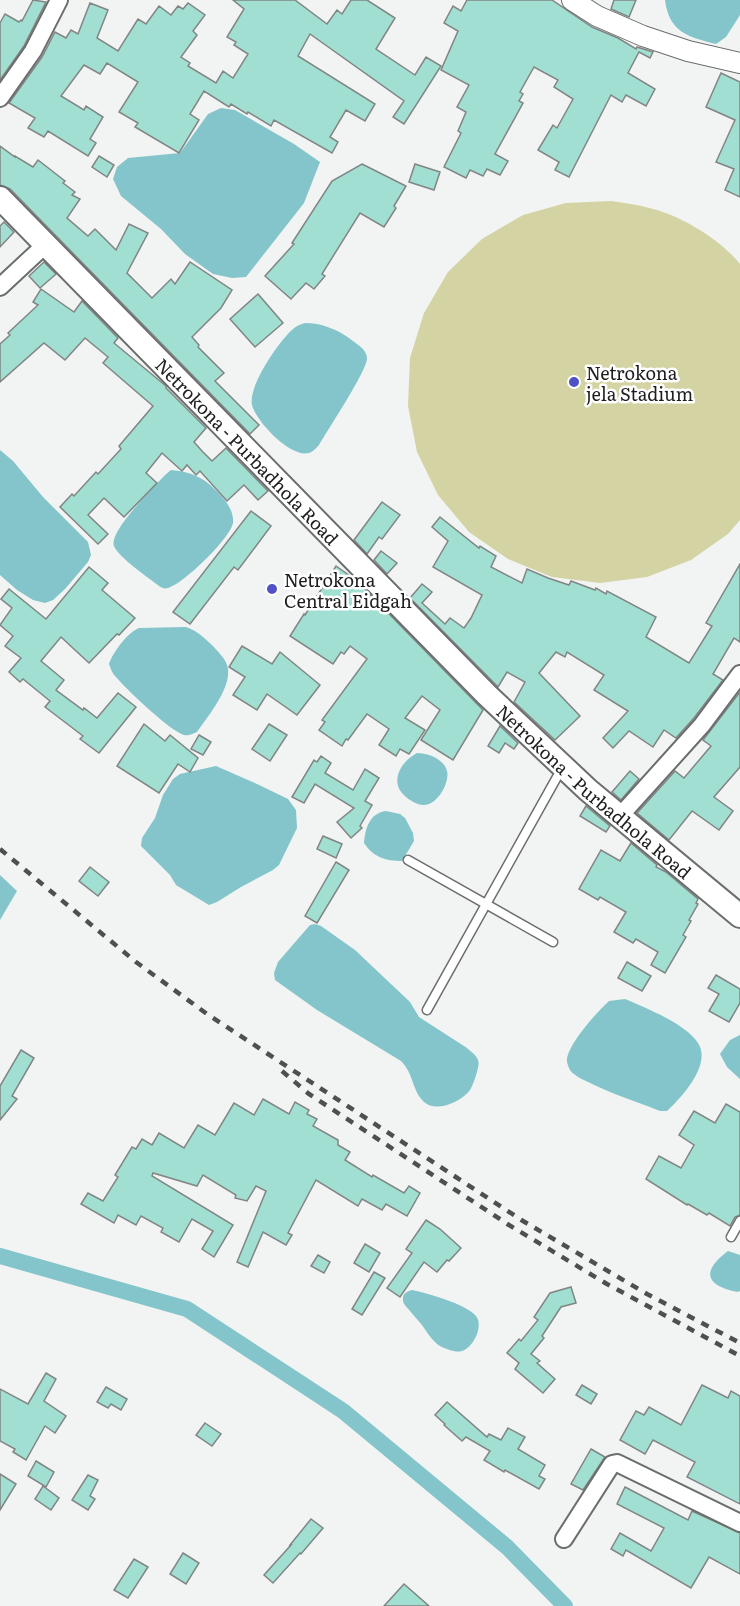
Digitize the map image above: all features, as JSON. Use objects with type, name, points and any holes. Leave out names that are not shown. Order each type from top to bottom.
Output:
[{"type":"main road","name":"Netrokona - Purbadhola Road","points":[[0,198],[487,695],[588,790],[740,916]]},
{"type":"street","points":[[0,98],[33,51],[59,0]]},
{"type":"street","points":[[572,0],[597,16],[643,36],[688,51],[740,63]]},
{"type":"street","points":[[0,287],[45,244]]},
{"type":"street","points":[[620,816],[702,725],[740,674]]},
{"type":"street","points":[[564,1539],[612,1464],[617,1463],[740,1523]]},
{"type":"lane","points":[[427,1010],[557,777]]},
{"type":"lane","points":[[408,860],[553,942]]},
{"type":"lane","points":[[731,1237],[740,1221]]},
{"type":"green space","name":"Netrokona jela Stadium","points":[[611,201],[664,212],[689,223],[712,238],[740,264],[740,520],[728,534],[691,560],[647,577],[600,583],[552,577],[508,559],[469,532],[438,495],[417,452],[408,406],[410,358],[424,313],[448,272],[482,239],[523,215],[566,203]]},
{"type":"water","points":[[665,0],[740,0],[740,15],[726,37],[716,44],[697,39],[676,26],[667,11]]},
{"type":"water","points":[[221,108],[235,110],[320,162],[304,203],[246,277],[232,278],[213,274],[185,254],[161,229],[121,196],[113,179],[117,167],[128,158],[180,153],[208,114]]},
{"type":"water","points":[[305,323],[323,325],[339,332],[360,347],[367,358],[354,387],[319,445],[310,452],[301,453],[284,444],[267,429],[255,412],[252,397],[260,376],[280,343],[293,329]]},
{"type":"water","points":[[0,450],[88,542],[91,555],[88,562],[65,589],[53,600],[45,603],[33,600],[0,575]]},
{"type":"water","points":[[171,470],[194,475],[212,486],[229,507],[233,523],[224,539],[205,560],[175,585],[164,588],[121,556],[114,546],[114,539],[134,509]]},
{"type":"water","points":[[186,627],[213,646],[225,660],[228,673],[223,691],[197,732],[184,735],[169,726],[129,691],[109,664],[121,643],[139,628]]},
{"type":"water","points":[[417,753],[435,758],[443,763],[447,771],[446,782],[441,793],[438,798],[428,804],[421,805],[409,800],[398,785],[397,779],[402,767]]},
{"type":"water","points":[[216,766],[288,799],[296,810],[297,828],[279,865],[209,905],[176,885],[170,875],[141,846],[142,838],[155,818],[163,795],[173,779],[180,774]]},
{"type":"water","points":[[386,811],[400,814],[405,818],[413,833],[414,841],[402,861],[380,857],[371,852],[364,843],[369,822],[376,815]]},
{"type":"water","points":[[0,875],[17,891],[0,920]]},
{"type":"water","points":[[315,924],[355,950],[410,1002],[419,1017],[475,1055],[478,1068],[472,1086],[466,1094],[448,1105],[429,1105],[420,1098],[401,1061],[317,1010],[275,980],[274,973],[278,962],[310,925]]},
{"type":"water","points":[[625,999],[665,1017],[684,1029],[698,1043],[701,1051],[701,1061],[693,1080],[667,1111],[660,1111],[577,1076],[571,1072],[567,1062],[571,1048],[590,1021],[609,1001]]},
{"type":"water","points":[[740,1035],[740,1079],[727,1067],[720,1054],[730,1040]]},
{"type":"water","points":[[728,1251],[740,1255],[740,1291],[738,1292],[719,1286],[710,1277],[714,1265]]},
{"type":"water","points":[[412,1290],[455,1303],[476,1316],[478,1331],[470,1346],[457,1351],[442,1347],[435,1342],[404,1304],[404,1295]]},
{"type":"building","points":[[33,0],[46,2],[24,46],[0,80],[0,23],[5,14],[19,22],[22,21]]},
{"type":"building","points":[[233,0],[295,0],[327,24],[337,10],[342,14],[351,0],[367,0],[395,18],[376,49],[415,75],[426,57],[441,66],[404,124],[393,117],[404,101],[310,34],[298,56],[375,104],[365,121],[346,110],[330,137],[338,142],[332,153],[274,120],[271,126],[231,104],[229,107],[204,91],[190,114],[199,120],[179,153],[135,127],[138,123],[119,112],[138,82],[107,63],[100,74],[84,65],[61,96],[84,110],[86,106],[103,117],[90,139],[96,143],[88,156],[48,131],[44,137],[28,128],[35,118],[9,103],[42,57],[55,32],[66,38],[71,30],[78,34],[90,3],[108,10],[97,38],[118,51],[138,19],[146,24],[159,6],[171,15],[178,6],[183,9],[188,3],[205,15],[193,31],[197,35],[181,57],[190,63],[188,66],[216,83],[223,71],[233,78],[248,54],[234,45],[236,42],[227,37],[244,9]]},
{"type":"building","points":[[467,0],[552,0],[592,27],[636,49],[637,47],[653,52],[650,58],[639,52],[628,73],[655,89],[646,106],[626,95],[622,102],[611,95],[569,177],[555,170],[559,162],[538,150],[553,125],[557,128],[573,99],[554,87],[558,80],[534,67],[520,92],[523,94],[519,101],[523,103],[495,154],[508,161],[500,175],[487,169],[483,176],[470,170],[466,178],[444,167],[461,133],[458,131],[466,112],[457,107],[469,85],[441,70],[458,31],[444,23],[453,6],[461,11]]},
{"type":"building","points":[[614,0],[636,0],[629,17],[611,9]]},
{"type":"building","points":[[721,73],[740,82],[740,197],[725,190],[734,169],[716,162],[735,120],[706,107]]},
{"type":"building","points":[[0,146],[33,167],[38,160],[65,181],[63,183],[75,192],[72,195],[80,199],[67,218],[88,236],[95,229],[116,250],[129,224],[148,233],[127,273],[152,298],[171,279],[175,284],[190,262],[232,290],[221,308],[192,337],[199,345],[198,347],[224,373],[215,381],[259,425],[250,434],[10,189],[0,185]]},
{"type":"building","points":[[99,156],[114,165],[107,177],[92,167]]},
{"type":"building","points":[[362,164],[406,186],[394,206],[396,208],[384,227],[360,213],[322,274],[325,276],[314,289],[306,283],[291,299],[265,276],[294,244],[292,243],[332,181]]},
{"type":"building","points":[[415,164],[440,172],[434,190],[409,182]]},
{"type":"building","points":[[4,222],[14,232],[0,247],[0,226]]},
{"type":"building","points":[[44,262],[56,274],[40,288],[29,276]]},
{"type":"building","points":[[41,289],[74,312],[82,301],[118,338],[114,343],[166,386],[206,428],[194,442],[202,451],[212,461],[226,448],[268,491],[258,500],[244,485],[227,501],[200,471],[196,475],[187,465],[182,471],[162,453],[146,473],[157,483],[124,517],[104,498],[88,515],[108,534],[98,544],[60,507],[72,494],[74,496],[96,472],[98,474],[121,449],[119,446],[153,406],[103,363],[108,357],[85,338],[65,360],[44,343],[0,382],[0,344],[10,335],[8,333],[38,305],[33,302]]},
{"type":"building","points":[[258,294],[283,323],[255,347],[230,319]]},
{"type":"building","points":[[382,502],[400,515],[382,539],[379,537],[367,554],[354,540]]},
{"type":"building","points":[[251,511],[271,526],[238,570],[234,567],[190,624],[173,612]]},
{"type":"building","points":[[440,517],[479,548],[480,546],[496,556],[491,567],[522,583],[527,569],[569,585],[571,581],[595,590],[596,588],[606,594],[607,591],[656,617],[646,637],[689,663],[712,626],[706,623],[740,564],[740,642],[734,638],[713,674],[723,680],[676,738],[664,730],[653,747],[629,731],[613,748],[603,738],[628,711],[594,690],[604,675],[567,652],[565,657],[556,652],[539,673],[580,716],[555,740],[514,702],[525,682],[507,672],[498,687],[410,598],[422,584],[432,592],[422,603],[445,624],[450,618],[464,628],[482,595],[433,567],[448,541],[432,527]]},
{"type":"building","points":[[381,551],[397,563],[387,574],[374,560]]},
{"type":"building","points":[[336,566],[356,580],[483,710],[453,760],[421,740],[440,710],[422,696],[405,718],[425,730],[409,754],[400,749],[396,756],[379,745],[389,729],[367,714],[342,746],[319,730],[325,722],[322,720],[367,659],[350,646],[344,654],[341,652],[333,664],[290,636]]},
{"type":"building","points":[[89,567],[108,583],[102,590],[135,618],[89,663],[61,637],[41,661],[64,680],[56,690],[97,718],[118,693],[136,707],[99,753],[80,739],[83,736],[45,707],[50,701],[23,679],[20,682],[9,672],[21,658],[5,646],[13,636],[0,625],[12,608],[1,599],[9,589],[46,619]]},
{"type":"building","points":[[242,646],[272,664],[280,652],[320,685],[297,715],[267,694],[257,710],[233,695],[245,677],[229,667]]},
{"type":"building","points":[[740,692],[740,767],[714,797],[733,811],[719,830],[692,811],[669,840],[637,813],[675,771],[684,778],[711,746],[703,740]]},
{"type":"building","points":[[144,724],[165,741],[170,735],[198,758],[190,772],[178,764],[159,793],[117,766]]},
{"type":"building","points":[[269,724],[287,735],[270,761],[252,749]]},
{"type":"building","points":[[500,726],[518,743],[514,749],[505,743],[499,753],[488,746]]},
{"type":"building","points":[[199,735],[211,742],[203,755],[191,749]]},
{"type":"building","points":[[321,756],[331,763],[325,773],[353,790],[365,769],[379,778],[365,801],[372,805],[360,826],[362,828],[351,838],[337,822],[354,808],[315,784],[304,803],[292,797],[314,760],[317,762]]},
{"type":"building","points":[[630,771],[639,779],[621,800],[612,792]]},
{"type":"building","points":[[586,806],[610,826],[606,832],[580,816]]},
{"type":"building","points":[[323,836],[342,844],[336,858],[317,849]]},
{"type":"building","points":[[631,843],[657,865],[656,867],[666,872],[698,899],[696,903],[698,904],[689,920],[691,921],[683,935],[686,937],[665,973],[651,965],[658,952],[636,939],[633,943],[614,932],[626,912],[600,897],[598,900],[579,889],[601,850],[620,861]]},
{"type":"building","points":[[336,862],[349,870],[317,923],[305,916]]},
{"type":"building","points":[[90,867],[109,882],[98,896],[79,881]]},
{"type":"building","points":[[627,962],[651,976],[642,991],[618,978]]},
{"type":"building","points":[[716,975],[740,989],[740,1003],[729,1022],[709,1011],[719,994],[708,988]]},
{"type":"building","points":[[21,1050],[34,1058],[12,1096],[17,1099],[0,1120],[0,1086]]},
{"type":"building","points":[[263,1099],[289,1114],[295,1102],[309,1110],[307,1114],[317,1119],[313,1126],[338,1140],[338,1145],[350,1152],[345,1160],[404,1193],[409,1186],[420,1193],[407,1216],[386,1204],[382,1210],[362,1199],[358,1206],[316,1180],[288,1233],[292,1235],[286,1245],[263,1232],[248,1267],[237,1262],[266,1191],[256,1186],[247,1201],[235,1198],[236,1195],[203,1175],[197,1186],[153,1173],[152,1176],[233,1225],[214,1257],[202,1249],[213,1231],[192,1219],[179,1242],[161,1232],[163,1228],[141,1216],[136,1225],[118,1215],[114,1223],[81,1204],[88,1193],[103,1201],[118,1177],[115,1175],[132,1147],[136,1149],[142,1139],[152,1145],[159,1133],[184,1148],[198,1125],[215,1135],[234,1103],[254,1115]]},
{"type":"building","points":[[726,1104],[740,1112],[740,1215],[735,1217],[730,1226],[709,1213],[707,1215],[687,1205],[646,1179],[659,1156],[681,1168],[694,1145],[679,1135],[694,1111],[715,1123]]},
{"type":"building","points":[[426,1220],[461,1248],[437,1272],[424,1262],[400,1297],[387,1288],[412,1253],[406,1249]]},
{"type":"building","points":[[365,1244],[380,1253],[369,1272],[354,1263]]},
{"type":"building","points":[[318,1255],[330,1262],[324,1273],[311,1266]]},
{"type":"building","points":[[374,1272],[385,1278],[362,1315],[352,1309]]},
{"type":"building","points":[[571,1287],[576,1303],[561,1307],[542,1336],[544,1338],[531,1354],[540,1361],[537,1363],[555,1379],[543,1393],[515,1369],[519,1363],[507,1353],[519,1339],[521,1341],[538,1320],[534,1317],[550,1293]]},
{"type":"building","points":[[46,1373],[56,1379],[44,1401],[66,1416],[55,1433],[45,1426],[26,1460],[13,1452],[15,1449],[0,1441],[0,1389],[28,1404]]},
{"type":"building","points":[[582,1385],[597,1394],[591,1404],[576,1395]]},
{"type":"building","points":[[702,1385],[728,1398],[731,1391],[740,1396],[740,1504],[687,1477],[695,1462],[653,1440],[645,1454],[620,1440],[636,1411],[644,1415],[649,1407],[681,1425]]},
{"type":"building","points":[[106,1387],[127,1399],[121,1410],[111,1404],[108,1408],[97,1402]]},
{"type":"building","points":[[447,1402],[487,1437],[489,1434],[501,1440],[508,1428],[525,1437],[518,1449],[545,1465],[539,1476],[545,1479],[539,1489],[484,1460],[490,1451],[466,1437],[462,1441],[444,1425],[435,1415]]},
{"type":"building","points":[[205,1423],[221,1434],[212,1446],[196,1435]]},
{"type":"building","points":[[591,1449],[605,1457],[583,1490],[571,1484]]},
{"type":"building","points":[[36,1461],[54,1472],[46,1487],[28,1476]]},
{"type":"building","points":[[0,1474],[16,1484],[0,1510]]},
{"type":"building","points":[[88,1475],[98,1480],[90,1496],[95,1499],[88,1510],[72,1500]]},
{"type":"building","points":[[43,1486],[59,1498],[51,1510],[35,1499]]},
{"type":"building","points":[[625,1487],[688,1520],[692,1511],[740,1533],[740,1574],[709,1557],[691,1588],[626,1550],[623,1556],[611,1549],[620,1533],[651,1551],[664,1528],[617,1504]]},
{"type":"building","points":[[311,1519],[323,1528],[273,1583],[264,1575]]},
{"type":"building","points":[[183,1553],[199,1563],[186,1584],[170,1574]]},
{"type":"building","points":[[134,1559],[148,1567],[128,1598],[114,1590]]},
{"type":"building","points":[[404,1584],[429,1606],[384,1606]]},
{"type":"waterway","points":[[0,1256],[187,1309],[343,1411],[507,1547],[565,1606]]},
{"type":"railway","points":[[0,849],[136,962],[207,1014],[523,1221],[647,1294],[740,1343]]},
{"type":"railway","points":[[282,1071],[309,1094],[509,1225],[607,1284],[740,1356]]},
{"type":"place","name":"Netrokona jela Stadium","points":[[574,382]]},
{"type":"place","name":"Netrokona Central Eidgah","points":[[272,589]]}]
